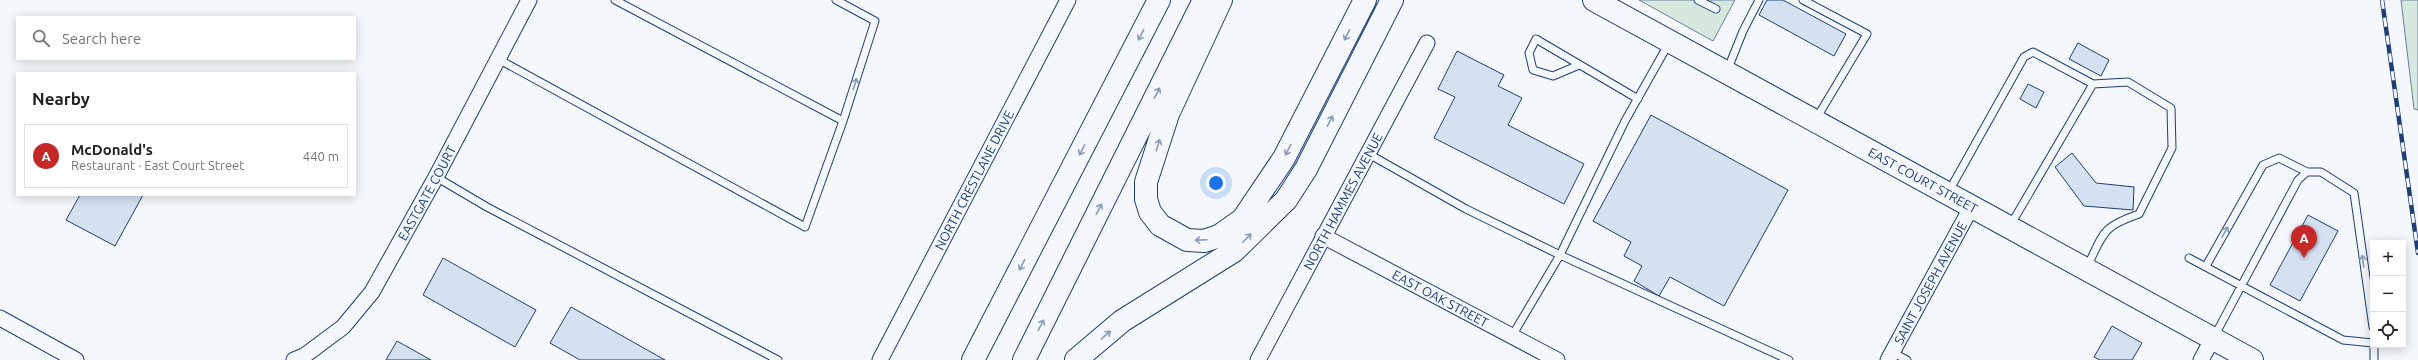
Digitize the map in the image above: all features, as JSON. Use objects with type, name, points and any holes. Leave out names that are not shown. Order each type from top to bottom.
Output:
[{"type":"main road","points":[[972,360],[1159,0]]},
{"type":"main road","points":[[1024,360],[1204,0]]},
{"type":"main road","points":[[1221,0],[1168,114],[1146,182],[1146,199],[1150,212],[1160,224],[1186,240],[1204,241],[1219,236],[1243,219],[1284,158],[1365,0]]},
{"type":"main road","points":[[1076,360],[1122,321],[1234,251],[1286,200],[1306,169],[1392,0]]},
{"type":"main road","name":"EAST COURT STREET","points":[[1594,0],[2252,360]]},
{"type":"street","name":"EASTGATE COURT","points":[[301,359],[342,327],[372,292],[436,178],[529,0]]},
{"type":"street","name":"NORTH CRESTLANE DRIVE","points":[[880,360],[1068,0]]},
{"type":"street","name":"NORTH HAMMES AVENUE","points":[[1258,360],[1427,43]]},
{"type":"street","name":"SAINT JOSEPH AVENUE","points":[[1890,356],[1972,206]]},
{"type":"street","name":"EAST OAK STREET","points":[[1323,236],[1558,360]]},
{"type":"street","points":[[0,318],[76,360]]},
{"type":"street","points":[[2201,360],[2213,338]]},
{"type":"lane","points":[[615,0],[843,121]]},
{"type":"lane","points":[[498,59],[805,227],[843,121],[875,21],[836,0]]},
{"type":"lane","points":[[1698,0],[1716,9]]},
{"type":"lane","points":[[1726,72],[1743,31],[1759,0]]},
{"type":"lane","points":[[1803,0],[1867,34],[1815,120]]},
{"type":"lane","points":[[1579,65],[1554,76],[1533,70],[1529,53],[1536,40],[1638,99]]},
{"type":"lane","points":[[1512,336],[1560,255],[1638,99],[1670,42]]},
{"type":"lane","points":[[1948,193],[2024,57],[2033,52],[2093,84],[2128,82],[2171,108],[2172,148],[2139,214],[2116,221],[2106,228],[2086,269]]},
{"type":"lane","points":[[2009,227],[2093,84]]},
{"type":"lane","points":[[1367,153],[1466,209],[1560,255],[1789,360]]},
{"type":"lane","points":[[2206,266],[2263,165],[2278,158],[2307,172],[2321,172],[2354,193],[2371,312]]},
{"type":"lane","points":[[2213,338],[2298,180],[2307,172]]},
{"type":"lane","points":[[436,178],[778,360]]},
{"type":"lane","points":[[2189,258],[2343,340],[2370,344]]},
{"type":"lane","points":[[2373,348],[2374,360]]},
{"type":"lane","points":[[1890,356],[1907,360]]},
{"type":"shaded area","points":[[1639,0],[1735,0],[1713,41]]},
{"type":"shaded area","points":[[2401,0],[2418,0],[2418,110],[2414,109]]},
{"type":"building","points":[[1767,0],[1783,0],[1846,34],[1834,56],[1759,15]]},
{"type":"building","points":[[2078,43],[2109,60],[2101,76],[2069,59]]},
{"type":"building","points":[[1457,51],[1504,75],[1498,86],[1522,98],[1508,125],[1584,164],[1564,204],[1434,138],[1455,97],[1438,89]]},
{"type":"building","points":[[2028,84],[2044,92],[2036,108],[2020,99]]},
{"type":"building","points":[[1651,115],[1788,190],[1724,306],[1670,277],[1659,296],[1634,281],[1642,266],[1624,256],[1631,242],[1593,221]]},
{"type":"building","points":[[2072,153],[2096,183],[2134,187],[2133,210],[2084,206],[2055,167]]},
{"type":"building","points":[[79,196],[142,196],[115,246],[66,220]]},
{"type":"building","points":[[2308,215],[2338,231],[2300,301],[2270,285]]},
{"type":"building","points":[[443,258],[536,310],[515,347],[423,295]]},
{"type":"building","points":[[571,307],[665,360],[580,360],[550,343]]},
{"type":"building","points":[[2112,326],[2142,343],[2132,360],[2100,360],[2094,357]]},
{"type":"building","points":[[397,341],[431,360],[386,360]]},
{"type":"railway","points":[[2382,0],[2418,253]]},
{"type":"place","name":"McDonald's","points":[[2304,258]]}]
